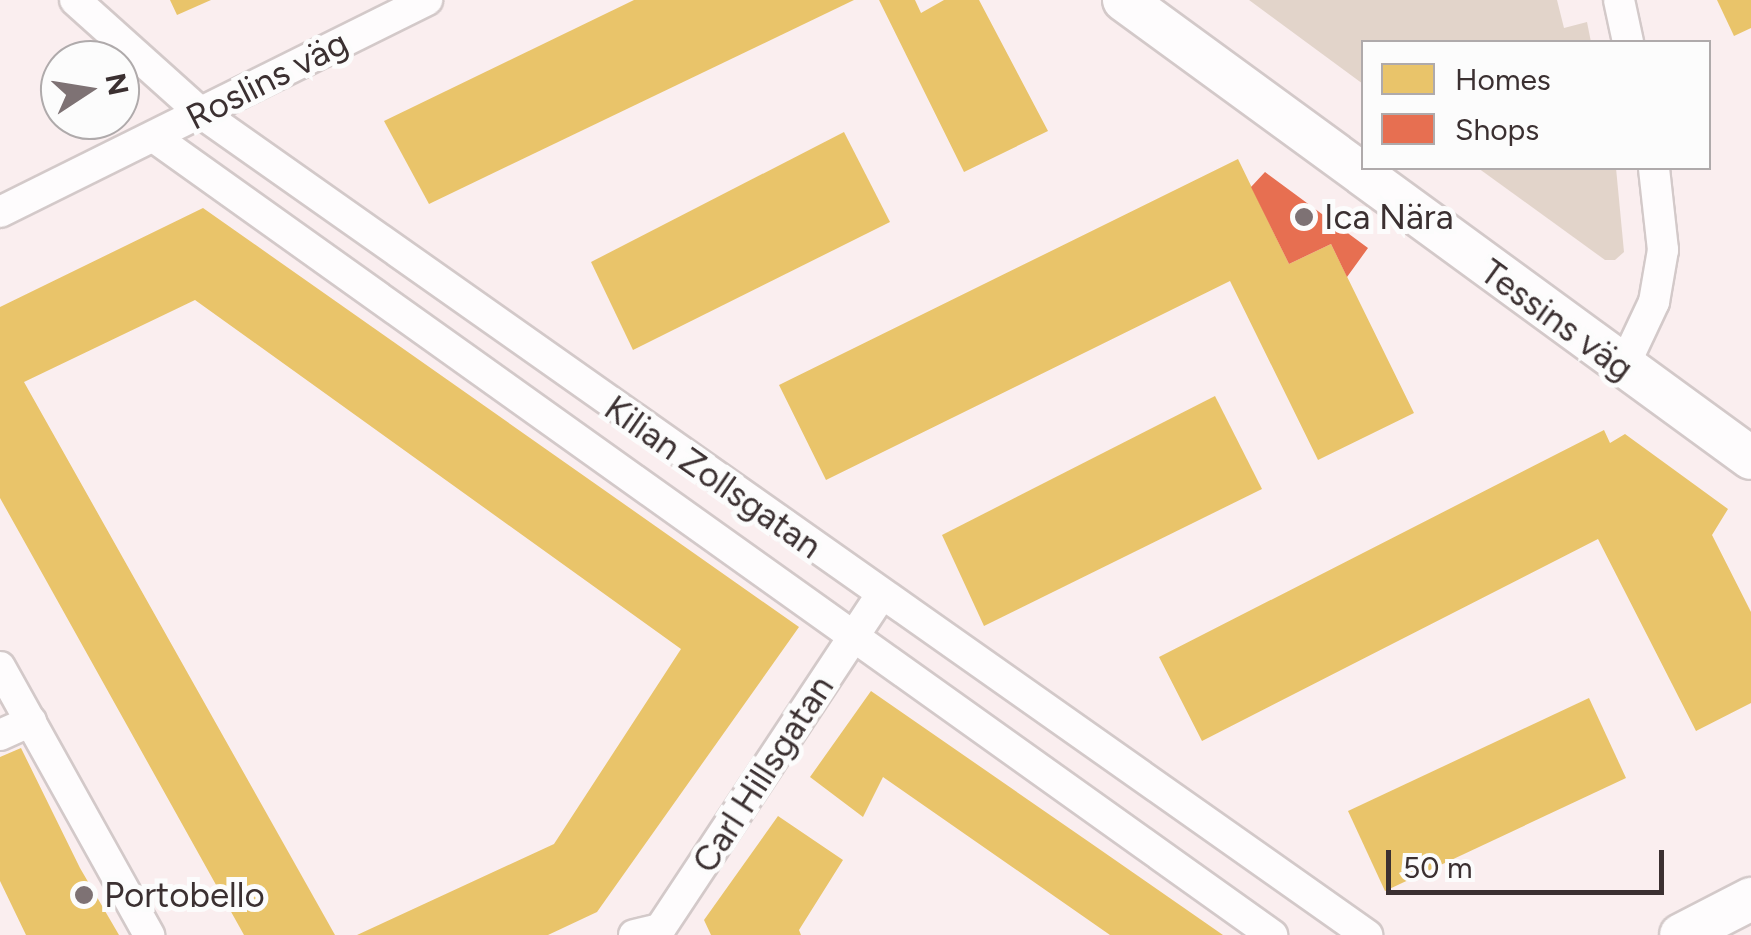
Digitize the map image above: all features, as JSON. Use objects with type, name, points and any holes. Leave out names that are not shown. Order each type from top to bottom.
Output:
[{"type":"street","name":"Kilian Zollsgatan","points":[[75,0],[200,113],[1366,935]]},
{"type":"street","name":"Roslins väg","points":[[0,212],[427,0]]},
{"type":"street","name":"Tessins väg","points":[[1124,0],[1751,458]]},
{"type":"street","points":[[1618,0],[1628,40]]},
{"type":"street","name":"Kilian Zollsgatan","points":[[154,136],[852,639],[1272,935]]},
{"type":"street","points":[[1623,368],[1654,302],[1662,250],[1654,170]]},
{"type":"street","name":"Carl Hillsgatan","points":[[652,933],[880,596]]},
{"type":"street","points":[[0,667],[149,935]]},
{"type":"street","points":[[0,735],[31,721]]},
{"type":"street","points":[[1681,935],[1751,899]]},
{"type":"shaded area","points":[[1249,0],[1557,0],[1564,28],[1587,22],[1591,40],[1361,40],[1361,83]]},
{"type":"shaded area","points":[[1481,170],[1616,170],[1624,252],[1615,260],[1605,260]]},
{"type":"building: Homes","points":[[170,0],[211,0],[177,15]]},
{"type":"building: Homes","points":[[634,0],[854,0],[429,204],[384,121]]},
{"type":"building: Homes","points":[[879,0],[915,0],[921,13],[944,0],[979,0],[1048,131],[964,172]]},
{"type":"building: Homes","points":[[1717,0],[1751,0],[1751,28],[1734,36]]},
{"type":"building: Homes","points":[[844,132],[890,222],[633,350],[591,262]]},
{"type":"building: Homes","points":[[1238,159],[1289,264],[1331,244],[1414,413],[1318,460],[1230,281],[826,480],[779,385]]},
{"type":"building: Homes","points":[[203,208],[799,627],[597,912],[548,935],[357,935],[554,844],[681,649],[195,300],[24,382],[335,935],[244,935],[0,498],[0,307]]},
{"type":"building: Homes","points":[[1215,396],[1262,489],[984,626],[942,535]]},
{"type":"building: Homes","points":[[1604,430],[1610,443],[1625,434],[1728,509],[1712,535],[1751,612],[1751,703],[1696,731],[1598,539],[1202,741],[1159,657]]},
{"type":"building: Homes","points":[[871,691],[1223,935],[1110,935],[883,777],[863,817],[810,777]]},
{"type":"building: Homes","points":[[1589,698],[1626,778],[1385,891],[1348,811]]},
{"type":"building: Homes","points":[[21,748],[80,868],[119,935],[26,935],[0,881],[0,757]]},
{"type":"building: Homes","points":[[778,816],[843,860],[799,930],[801,935],[711,935],[704,920]]},
{"type":"building: Shops","points":[[1265,172],[1368,248],[1347,277],[1331,244],[1289,264],[1251,187]]},
{"type":"place","name":"Ica Nära","points":[[1304,217]]},
{"type":"place","name":"Portobello","points":[[84,895]]}]
